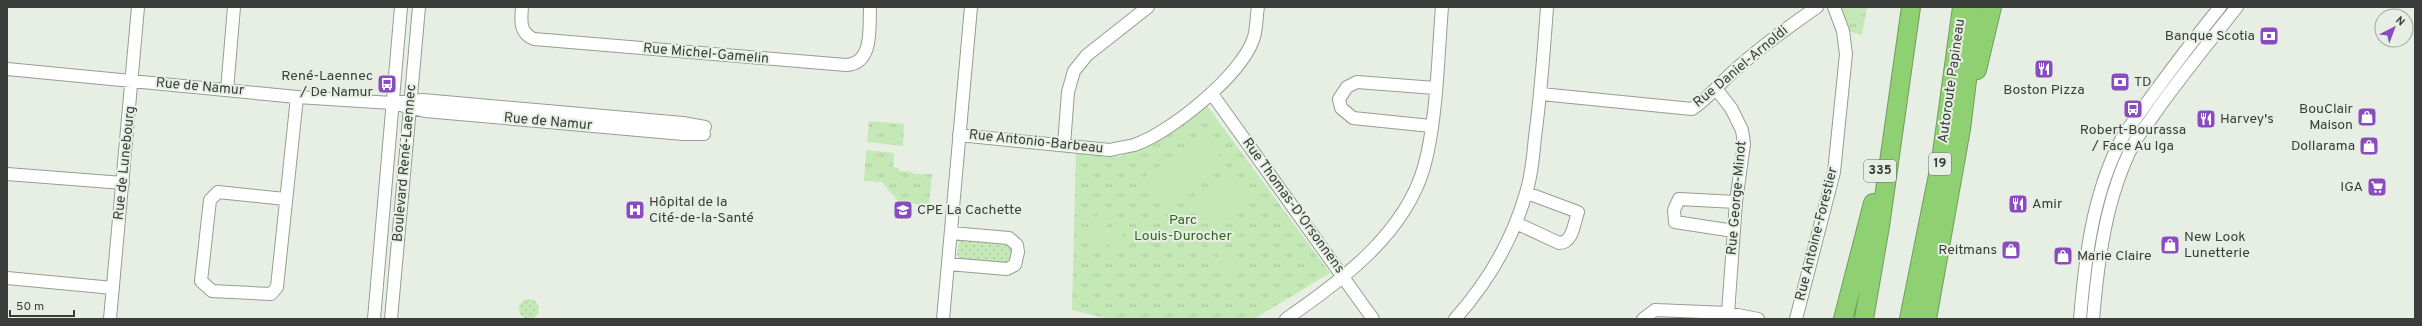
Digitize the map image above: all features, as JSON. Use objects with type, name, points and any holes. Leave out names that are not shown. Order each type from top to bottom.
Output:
[{"type":"highway","points":[[1864,319],[1879,233],[1911,7]]},
{"type":"highway","name":"Autoroute Papineau","points":[[1909,319],[1941,160],[1962,7]]},
{"type":"highway","points":[[1927,319],[1961,129],[1974,24],[1973,7]]},
{"type":"highway","points":[[1961,129],[1984,48],[1992,7]]},
{"type":"highway","name":"335","points":[[1843,319],[1866,230],[1903,67]]},
{"type":"street","name":"Rue de Lunebourg","points":[[110,319],[133,81],[138,7]]},
{"type":"street","points":[[227,90],[234,7]]},
{"type":"street","name":"Boulevard René-Laennec","points":[[374,319],[401,7]]},
{"type":"street","name":"Boulevard René-Laennec","points":[[391,319],[419,7]]},
{"type":"street","name":"Rue Michel-Gamelin","points":[[522,7],[522,27],[526,35],[534,39],[846,65],[858,63],[865,54],[870,7]]},
{"type":"street","points":[[943,319],[971,7]]},
{"type":"street","points":[[1064,145],[1068,92],[1074,71],[1087,55],[1148,7]]},
{"type":"street","name":"Rue Antonio-Barbeau","points":[[959,135],[1110,150],[1134,144],[1162,130],[1212,94],[1235,69],[1254,40],[1258,7]]},
{"type":"street","points":[[1286,319],[1343,276],[1376,246],[1404,212],[1424,167],[1431,126],[1442,7]]},
{"type":"street","points":[[1456,319],[1475,296],[1516,223],[1527,193],[1541,94],[1547,7]]},
{"type":"street","name":"Rue Daniel-Arnoldi","points":[[1541,94],[1692,109],[1716,90],[1726,78],[1772,38],[1817,7]]},
{"type":"street","name":"Rue Antoine-Forestier","points":[[1796,319],[1834,172],[1846,54],[1843,31],[1834,7]]},
{"type":"street","points":[[2080,319],[2084,278],[2092,230],[2102,188],[2116,150],[2126,130],[2166,74],[2220,7]]},
{"type":"street","points":[[2093,319],[2097,278],[2106,224],[2125,162],[2136,139],[2183,73],[2237,7]]},
{"type":"street","name":"Rue de Namur","points":[[7,69],[297,97],[410,104],[425,111],[683,134],[705,131]]},
{"type":"street","points":[[1431,126],[1352,118],[1341,108],[1339,98],[1347,87],[1357,82],[1435,88]]},
{"type":"street","name":"Rue George-Minot","points":[[1716,90],[1731,108],[1742,130],[1744,144],[1736,202],[1728,313]]},
{"type":"street","name":"Rue Thomas-D'Orsonnens","points":[[1212,94],[1373,319]]},
{"type":"street","points":[[285,199],[218,192],[210,200],[201,281],[212,291],[271,294],[277,287],[285,199],[297,97]]},
{"type":"street","points":[[7,174],[123,183]]},
{"type":"street","points":[[1516,223],[1559,243],[1564,243],[1569,239],[1578,212],[1527,193]]},
{"type":"street","points":[[1734,230],[1686,225],[1676,222],[1674,210],[1679,199],[1736,202]]},
{"type":"street","points":[[948,264],[1007,269],[1015,265],[1018,256],[1017,244],[1010,238],[950,233]]},
{"type":"street","points":[[7,278],[113,288]]},
{"type":"street","points":[[1643,319],[1655,310],[1728,313],[1758,319]]},
{"type":"green space","points":[[1840,7],[1867,7],[1862,35],[1848,31]]},
{"type":"green space","name":"Parc Louis-Durocher","points":[[1205,103],[1330,273],[1254,319],[1110,319],[1072,310],[1076,151],[1120,157],[1164,134]]},
{"type":"green space","points":[[869,121],[904,124],[903,146],[867,142]]},
{"type":"green space","points":[[1203,134],[1226,165],[1166,210],[1143,178]]},
{"type":"green space","points":[[866,150],[894,153],[893,167],[899,168],[899,171],[912,172],[914,174],[932,174],[929,205],[899,202],[882,182],[864,181]]},
{"type":"green space","points":[[1230,170],[1249,196],[1208,225],[1190,199]]},
{"type":"green space","points":[[1103,206],[1114,214],[1098,239],[1086,232]]},
{"type":"green space","points":[[1118,216],[1130,223],[1114,249],[1102,242]]},
{"type":"green space","points":[[965,240],[1008,245],[1012,249],[1009,261],[1004,263],[960,259],[957,255],[959,242]]},
{"type":"green space","points":[[1227,248],[1241,269],[1230,275],[1217,254]]},
{"type":"green space","points":[[525,299],[533,299],[539,305],[539,313],[533,319],[525,319],[519,313],[519,305]]},
{"type":"place","name":"Banque Scotia","points":[[2269,36]]},
{"type":"place","name":"Boston Pizza","points":[[2044,69]]},
{"type":"place","name":"TD","points":[[2120,82]]},
{"type":"place","name":"René-Laennec / De Namur","points":[[387,84]]},
{"type":"place","name":"Robert-Bourassa / Face Au Iga","points":[[2133,109]]},
{"type":"place","name":"BouClair Maison","points":[[2367,117]]},
{"type":"place","name":"Harvey's","points":[[2206,119]]},
{"type":"place","name":"Dollarama","points":[[2369,146]]},
{"type":"place","name":"IGA","points":[[2377,187]]},
{"type":"place","name":"Amir","points":[[2018,204]]},
{"type":"place","name":"Hôpital de la Cité-de-la-Santé","points":[[635,210]]},
{"type":"place","name":"CPE La Cachette","points":[[903,210]]},
{"type":"place","name":"New Look Lunetterie","points":[[2170,245]]},
{"type":"place","name":"Reitmans","points":[[2011,250]]},
{"type":"place","name":"Marie Claire","points":[[2063,256]]}]
